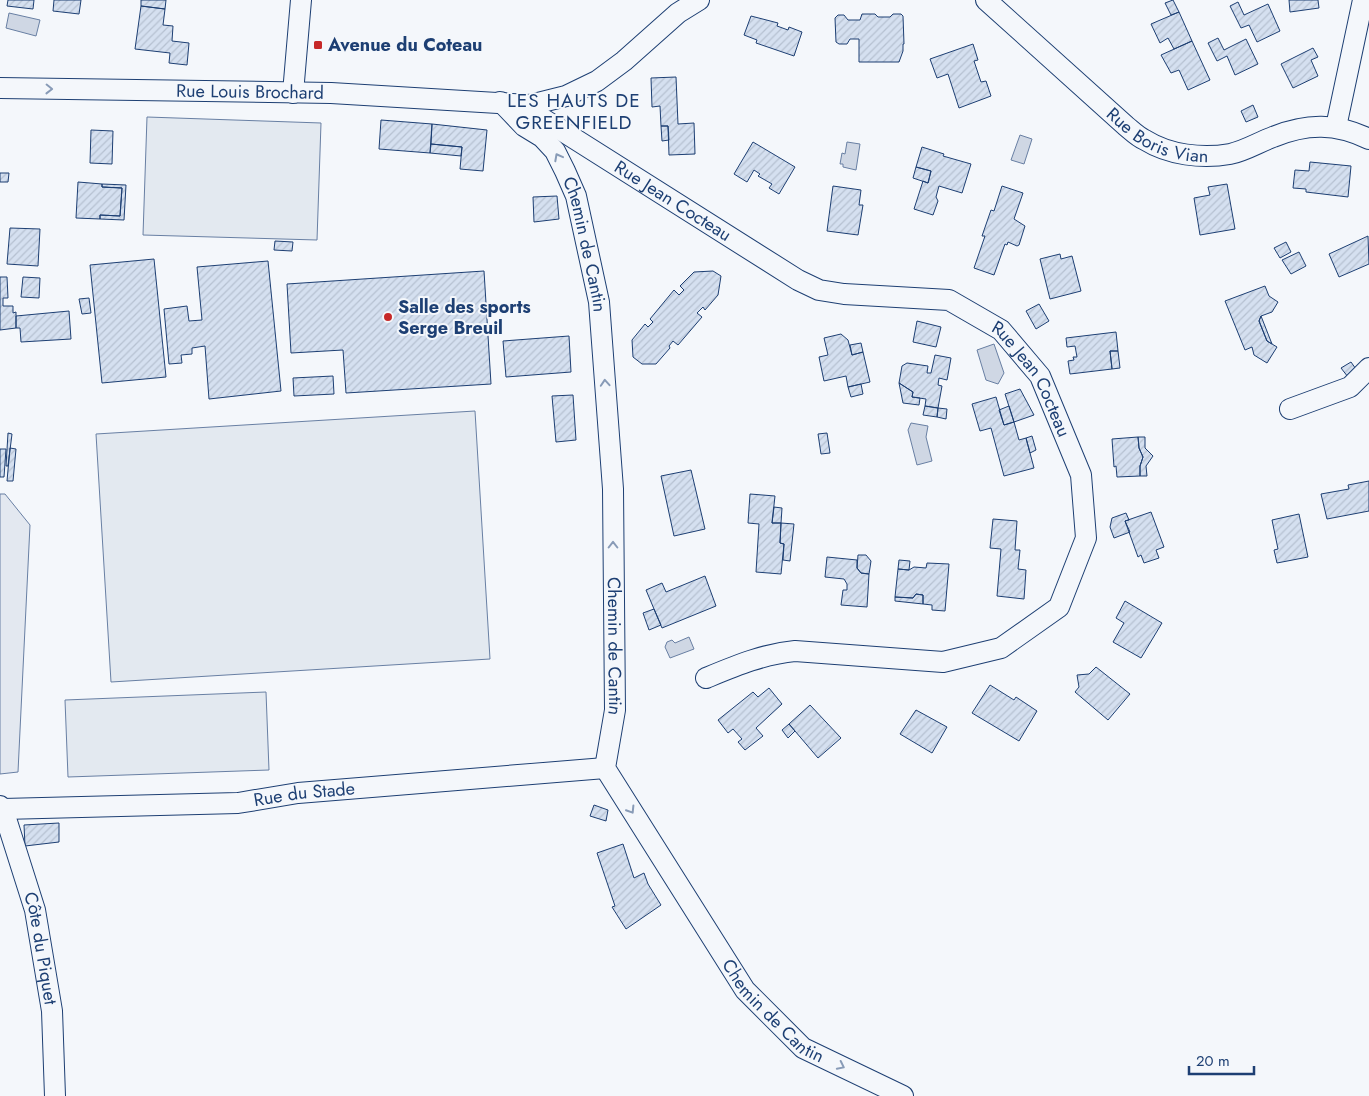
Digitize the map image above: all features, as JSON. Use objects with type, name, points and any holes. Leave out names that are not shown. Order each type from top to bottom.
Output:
[{"type":"street","points":[[293,93],[301,0]]},
{"type":"street","points":[[500,102],[530,105],[566,96],[597,81],[624,61],[678,13],[699,0]]},
{"type":"street","name":"Rue Boris Vian","points":[[986,0],[1126,126],[1145,140],[1166,150],[1187,155],[1216,156],[1231,153],[1275,136],[1322,126],[1336,127],[1369,139]]},
{"type":"street","points":[[1336,127],[1363,0]]},
{"type":"street","name":"Rue Louis Brochard","points":[[0,88],[331,92],[500,102]]},
{"type":"street","name":"Rue Jean Cocteau","points":[[500,102],[537,114],[798,280],[819,290],[844,294],[949,300],[1001,330],[1040,376],[1081,475],[1086,538],[1059,606],[1001,648],[944,662],[795,651],[774,653],[706,678]]},
{"type":"street","name":"Chemin de Cantin","points":[[500,102],[524,126],[542,137],[555,151],[565,171],[576,196],[599,302],[613,489],[614,710],[605,768],[745,990],[803,1048],[903,1096]]},
{"type":"street","points":[[1290,409],[1350,387],[1369,368]]},
{"type":"street","name":"Rue du Stade","points":[[2,807],[238,803],[298,793],[605,768]]},
{"type":"street","name":"Côte du Piquet","points":[[2,807],[35,910],[52,1011],[55,1096]]},
{"type":"shaded area","points":[[9,13],[40,20],[36,36],[6,28]]},
{"type":"shaded area","points":[[147,117],[321,123],[317,240],[143,235]]},
{"type":"shaded area","points":[[1020,135],[1032,139],[1024,164],[1011,160]]},
{"type":"shaded area","points":[[847,142],[860,144],[856,170],[843,167],[843,164],[840,164],[842,153],[845,154]]},
{"type":"shaded area","points":[[994,344],[1004,373],[998,384],[986,380],[977,350]]},
{"type":"shaded area","points":[[475,411],[490,659],[111,682],[96,434]]},
{"type":"shaded area","points":[[911,423],[928,426],[926,437],[932,461],[917,465],[908,430]]},
{"type":"shaded area","points":[[0,494],[5,494],[30,525],[18,772],[0,774]]},
{"type":"shaded area","points":[[689,637],[694,649],[670,658],[665,647],[667,642],[672,640],[675,643]]},
{"type":"shaded area","points":[[266,692],[269,770],[68,777],[65,700]]},
{"type":"building","points":[[8,0],[34,0],[33,9],[7,6]]},
{"type":"building","points":[[54,0],[81,0],[79,14],[53,11]]},
{"type":"building","points":[[141,0],[166,0],[165,9],[141,6]]},
{"type":"building","points":[[1173,0],[1179,12],[1171,15],[1165,3]]},
{"type":"building","points":[[1289,0],[1318,0],[1319,8],[1290,12]]},
{"type":"building","points":[[1238,2],[1244,15],[1268,4],[1280,31],[1257,42],[1249,25],[1241,28],[1230,6]]},
{"type":"building","points":[[141,6],[165,9],[163,25],[173,26],[172,41],[189,43],[187,65],[169,63],[170,53],[135,49]]},
{"type":"building","points":[[1179,12],[1192,41],[1174,49],[1168,38],[1160,43],[1151,24]]},
{"type":"building","points":[[862,14],[875,14],[878,17],[890,17],[893,14],[901,14],[903,16],[904,44],[899,62],[859,62],[859,39],[850,39],[847,44],[836,42],[835,18],[838,15],[844,15],[848,20],[860,20]]},
{"type":"building","points":[[751,16],[778,23],[777,26],[788,30],[789,27],[802,32],[794,56],[756,43],[757,40],[744,35]]},
{"type":"building","points":[[1218,38],[1224,50],[1246,39],[1258,64],[1235,75],[1227,56],[1217,61],[1208,43]]},
{"type":"building","points":[[1192,41],[1210,80],[1188,90],[1179,70],[1171,73],[1161,55]]},
{"type":"building","points":[[973,44],[978,60],[974,61],[981,82],[986,81],[991,96],[959,108],[948,74],[937,78],[930,59]]},
{"type":"building","points":[[1313,48],[1318,57],[1311,60],[1318,76],[1293,88],[1281,64]]},
{"type":"building","points":[[676,77],[678,124],[694,123],[695,154],[669,155],[668,126],[661,126],[660,106],[652,107],[651,78]]},
{"type":"building","points":[[1253,105],[1258,117],[1246,122],[1241,111]]},
{"type":"building","points":[[381,120],[432,124],[430,153],[379,149]]},
{"type":"building","points":[[432,124],[487,130],[483,171],[460,169],[462,147],[431,144]]},
{"type":"building","points":[[661,126],[668,126],[669,140],[662,141]]},
{"type":"building","points":[[91,130],[113,131],[112,164],[90,163]]},
{"type":"building","points":[[753,142],[795,167],[779,194],[769,188],[772,184],[758,176],[760,174],[754,170],[747,182],[734,174]]},
{"type":"building","points":[[431,144],[462,147],[461,156],[430,153]]},
{"type":"building","points":[[922,147],[944,154],[943,156],[971,164],[962,193],[939,186],[936,197],[938,201],[933,215],[914,209],[923,181],[928,183],[931,171],[916,167]]},
{"type":"building","points":[[1310,162],[1351,166],[1348,197],[1306,192],[1306,189],[1293,188],[1295,170],[1309,171]]},
{"type":"building","points":[[916,167],[931,171],[928,183],[913,178]]},
{"type":"building","points":[[0,173],[9,173],[8,182],[0,182]]},
{"type":"building","points":[[78,182],[102,184],[102,187],[122,188],[120,216],[100,215],[100,219],[76,218]]},
{"type":"building","points":[[102,184],[126,185],[124,220],[100,219],[100,215],[120,216],[122,188],[102,187]]},
{"type":"building","points":[[1227,184],[1235,229],[1200,235],[1194,198],[1210,195],[1208,187]]},
{"type":"building","points":[[833,186],[861,190],[859,205],[863,205],[858,235],[827,231]]},
{"type":"building","points":[[1002,186],[1023,193],[1014,219],[1025,226],[1019,245],[1008,242],[1007,245],[1005,244],[994,275],[974,268],[985,236],[982,236],[991,210],[994,211]]},
{"type":"building","points":[[557,196],[559,219],[534,222],[533,197]]},
{"type":"building","points":[[10,228],[40,229],[38,266],[7,264]]},
{"type":"building","points":[[1368,236],[1369,264],[1339,277],[1329,254]]},
{"type":"building","points":[[275,241],[293,242],[292,251],[274,250]]},
{"type":"building","points":[[1286,242],[1291,252],[1280,258],[1274,248]]},
{"type":"building","points":[[1299,252],[1306,266],[1291,274],[1282,260]]},
{"type":"building","points":[[1060,254],[1061,259],[1072,256],[1081,291],[1050,299],[1040,259]]},
{"type":"building","points":[[154,259],[166,377],[102,383],[90,265]]},
{"type":"building","points":[[268,261],[281,391],[209,399],[205,346],[192,348],[192,354],[181,355],[182,363],[169,364],[164,309],[187,306],[189,321],[202,320],[197,267]]},
{"type":"building","name":"Salle des sports Serge Breuil","points":[[484,271],[491,384],[346,393],[343,350],[291,353],[287,284]]},
{"type":"building","points":[[713,271],[721,276],[718,295],[705,310],[703,307],[697,313],[702,317],[678,345],[673,341],[669,346],[670,348],[656,364],[642,364],[633,357],[632,340],[645,324],[648,327],[653,322],[650,319],[674,290],[679,295],[684,290],[680,286],[694,272]]},
{"type":"building","points":[[0,277],[7,277],[8,298],[3,298],[3,306],[13,306],[13,313],[16,312],[16,328],[0,330]]},
{"type":"building","points":[[23,277],[40,278],[39,298],[21,297]]},
{"type":"building","points":[[1265,286],[1269,296],[1278,302],[1272,312],[1261,316],[1259,321],[1267,341],[1277,347],[1267,363],[1254,355],[1252,347],[1245,350],[1225,301]]},
{"type":"building","points":[[89,298],[91,313],[82,314],[79,299]]},
{"type":"building","points":[[1039,304],[1049,321],[1036,329],[1026,311]]},
{"type":"building","points":[[69,311],[71,339],[21,342],[20,328],[16,328],[16,316]]},
{"type":"building","points":[[1261,316],[1272,344],[1267,341],[1259,321]]},
{"type":"building","points":[[917,321],[941,327],[936,347],[913,342]]},
{"type":"building","points":[[1116,332],[1118,351],[1110,351],[1112,369],[1070,374],[1068,361],[1074,360],[1073,357],[1077,357],[1075,346],[1067,347],[1066,338]]},
{"type":"building","points":[[841,334],[848,340],[852,355],[863,352],[870,382],[848,387],[846,376],[824,381],[819,357],[828,355],[824,338]]},
{"type":"building","points":[[569,336],[571,372],[506,377],[503,341]]},
{"type":"building","points":[[861,343],[863,352],[852,355],[850,345]]},
{"type":"building","points":[[1110,351],[1118,351],[1120,368],[1112,369]]},
{"type":"building","points":[[935,355],[951,358],[947,380],[939,378],[938,385],[942,386],[938,408],[925,406],[926,399],[912,397],[913,392],[899,383],[902,366],[907,363],[928,366],[927,373],[931,373]]},
{"type":"building","points":[[1351,362],[1358,372],[1348,377],[1341,368]]},
{"type":"building","points":[[333,376],[334,394],[294,396],[293,378]]},
{"type":"building","points":[[899,383],[913,392],[912,397],[920,398],[919,405],[903,403]]},
{"type":"building","points":[[861,384],[863,394],[851,397],[848,387]]},
{"type":"building","points":[[1020,389],[1034,415],[1014,422],[1005,394]]},
{"type":"building","points":[[573,395],[576,440],[556,442],[552,396]]},
{"type":"building","points":[[996,397],[1004,425],[1014,422],[1019,440],[1026,438],[1034,468],[1004,476],[991,428],[980,431],[972,404]]},
{"type":"building","points":[[925,406],[938,408],[937,417],[923,415]]},
{"type":"building","points":[[1009,406],[1014,422],[1004,425],[999,410]]},
{"type":"building","points":[[938,408],[947,409],[946,419],[937,417]]},
{"type":"building","points":[[8,433],[12,434],[8,466],[6,466]]},
{"type":"building","points":[[827,433],[830,453],[821,454],[818,434]]},
{"type":"building","points":[[1032,436],[1036,450],[1030,453],[1026,438]]},
{"type":"building","points":[[1138,437],[1145,437],[1145,448],[1153,456],[1146,466],[1147,476],[1140,476],[1140,466],[1143,457],[1139,448]]},
{"type":"building","points":[[1138,437],[1139,448],[1143,457],[1140,466],[1140,476],[1117,477],[1116,466],[1114,467],[1112,439]]},
{"type":"building","points":[[10,448],[16,449],[13,481],[7,481]]},
{"type":"building","points":[[0,449],[6,449],[4,477],[0,477]]},
{"type":"building","points":[[691,470],[705,529],[674,536],[661,476]]},
{"type":"building","points":[[1369,481],[1369,511],[1327,519],[1321,494],[1349,489],[1348,485]]},
{"type":"building","points":[[750,494],[775,496],[772,523],[781,523],[780,543],[784,544],[781,574],[756,572],[759,524],[748,523]]},
{"type":"building","points":[[774,507],[782,508],[781,523],[772,523]]},
{"type":"building","points":[[1151,512],[1164,547],[1156,550],[1159,558],[1144,563],[1141,555],[1138,557],[1125,521]]},
{"type":"building","points":[[1126,513],[1129,520],[1125,521],[1130,532],[1114,538],[1110,527],[1112,518]]},
{"type":"building","points":[[1299,514],[1308,557],[1277,563],[1274,550],[1278,549],[1272,520]]},
{"type":"building","points":[[993,519],[1017,521],[1015,550],[1020,550],[1018,569],[1026,570],[1024,599],[997,596],[1001,549],[990,548]]},
{"type":"building","points":[[781,523],[794,524],[790,561],[783,560],[784,544],[780,543]]},
{"type":"building","points":[[858,555],[866,555],[871,561],[869,574],[861,573],[857,568]]},
{"type":"building","points":[[827,557],[857,560],[857,568],[861,573],[869,574],[867,607],[841,605],[843,590],[847,590],[847,584],[844,579],[825,577]]},
{"type":"building","points":[[899,560],[910,561],[909,570],[898,569]]},
{"type":"building","points":[[927,563],[949,564],[945,611],[932,610],[932,605],[923,604],[923,595],[916,594],[913,598],[895,597],[898,569],[926,568]]},
{"type":"building","points":[[705,576],[716,606],[662,628],[646,590],[662,583],[666,592]]},
{"type":"building","points":[[916,594],[923,595],[923,604],[895,601],[895,597],[913,598]]},
{"type":"building","points":[[1125,601],[1162,623],[1141,658],[1113,642],[1124,623],[1116,618]]},
{"type":"building","points":[[654,609],[661,625],[649,630],[643,613]]},
{"type":"building","points":[[1096,667],[1130,694],[1108,720],[1075,692],[1079,687],[1077,675],[1089,674]]},
{"type":"building","points":[[990,685],[1014,700],[1016,697],[1037,711],[1019,741],[972,713]]},
{"type":"building","points":[[769,688],[782,704],[756,728],[763,736],[745,750],[738,742],[742,739],[733,729],[728,733],[718,720],[753,692],[758,697]]},
{"type":"building","points":[[810,705],[841,738],[818,758],[789,724]]},
{"type":"building","points":[[916,710],[947,727],[932,753],[900,734]]},
{"type":"building","points":[[789,724],[795,731],[788,738],[782,730]]},
{"type":"building","points":[[594,805],[608,810],[606,821],[590,816]]},
{"type":"building","points":[[59,823],[59,842],[25,846],[24,825]]},
{"type":"building","points":[[623,844],[634,878],[644,873],[648,884],[661,905],[626,929],[612,907],[615,906],[597,853]]},
{"type":"place","name":"Avenue du Coteau","points":[[318,45]]},
{"type":"place","name":"Salle des sports Serge Breuil","points":[[388,317]]},
{"type":"district","name":"LES HAUTS DE GREENFIELD","points":[[574,111]]}]
